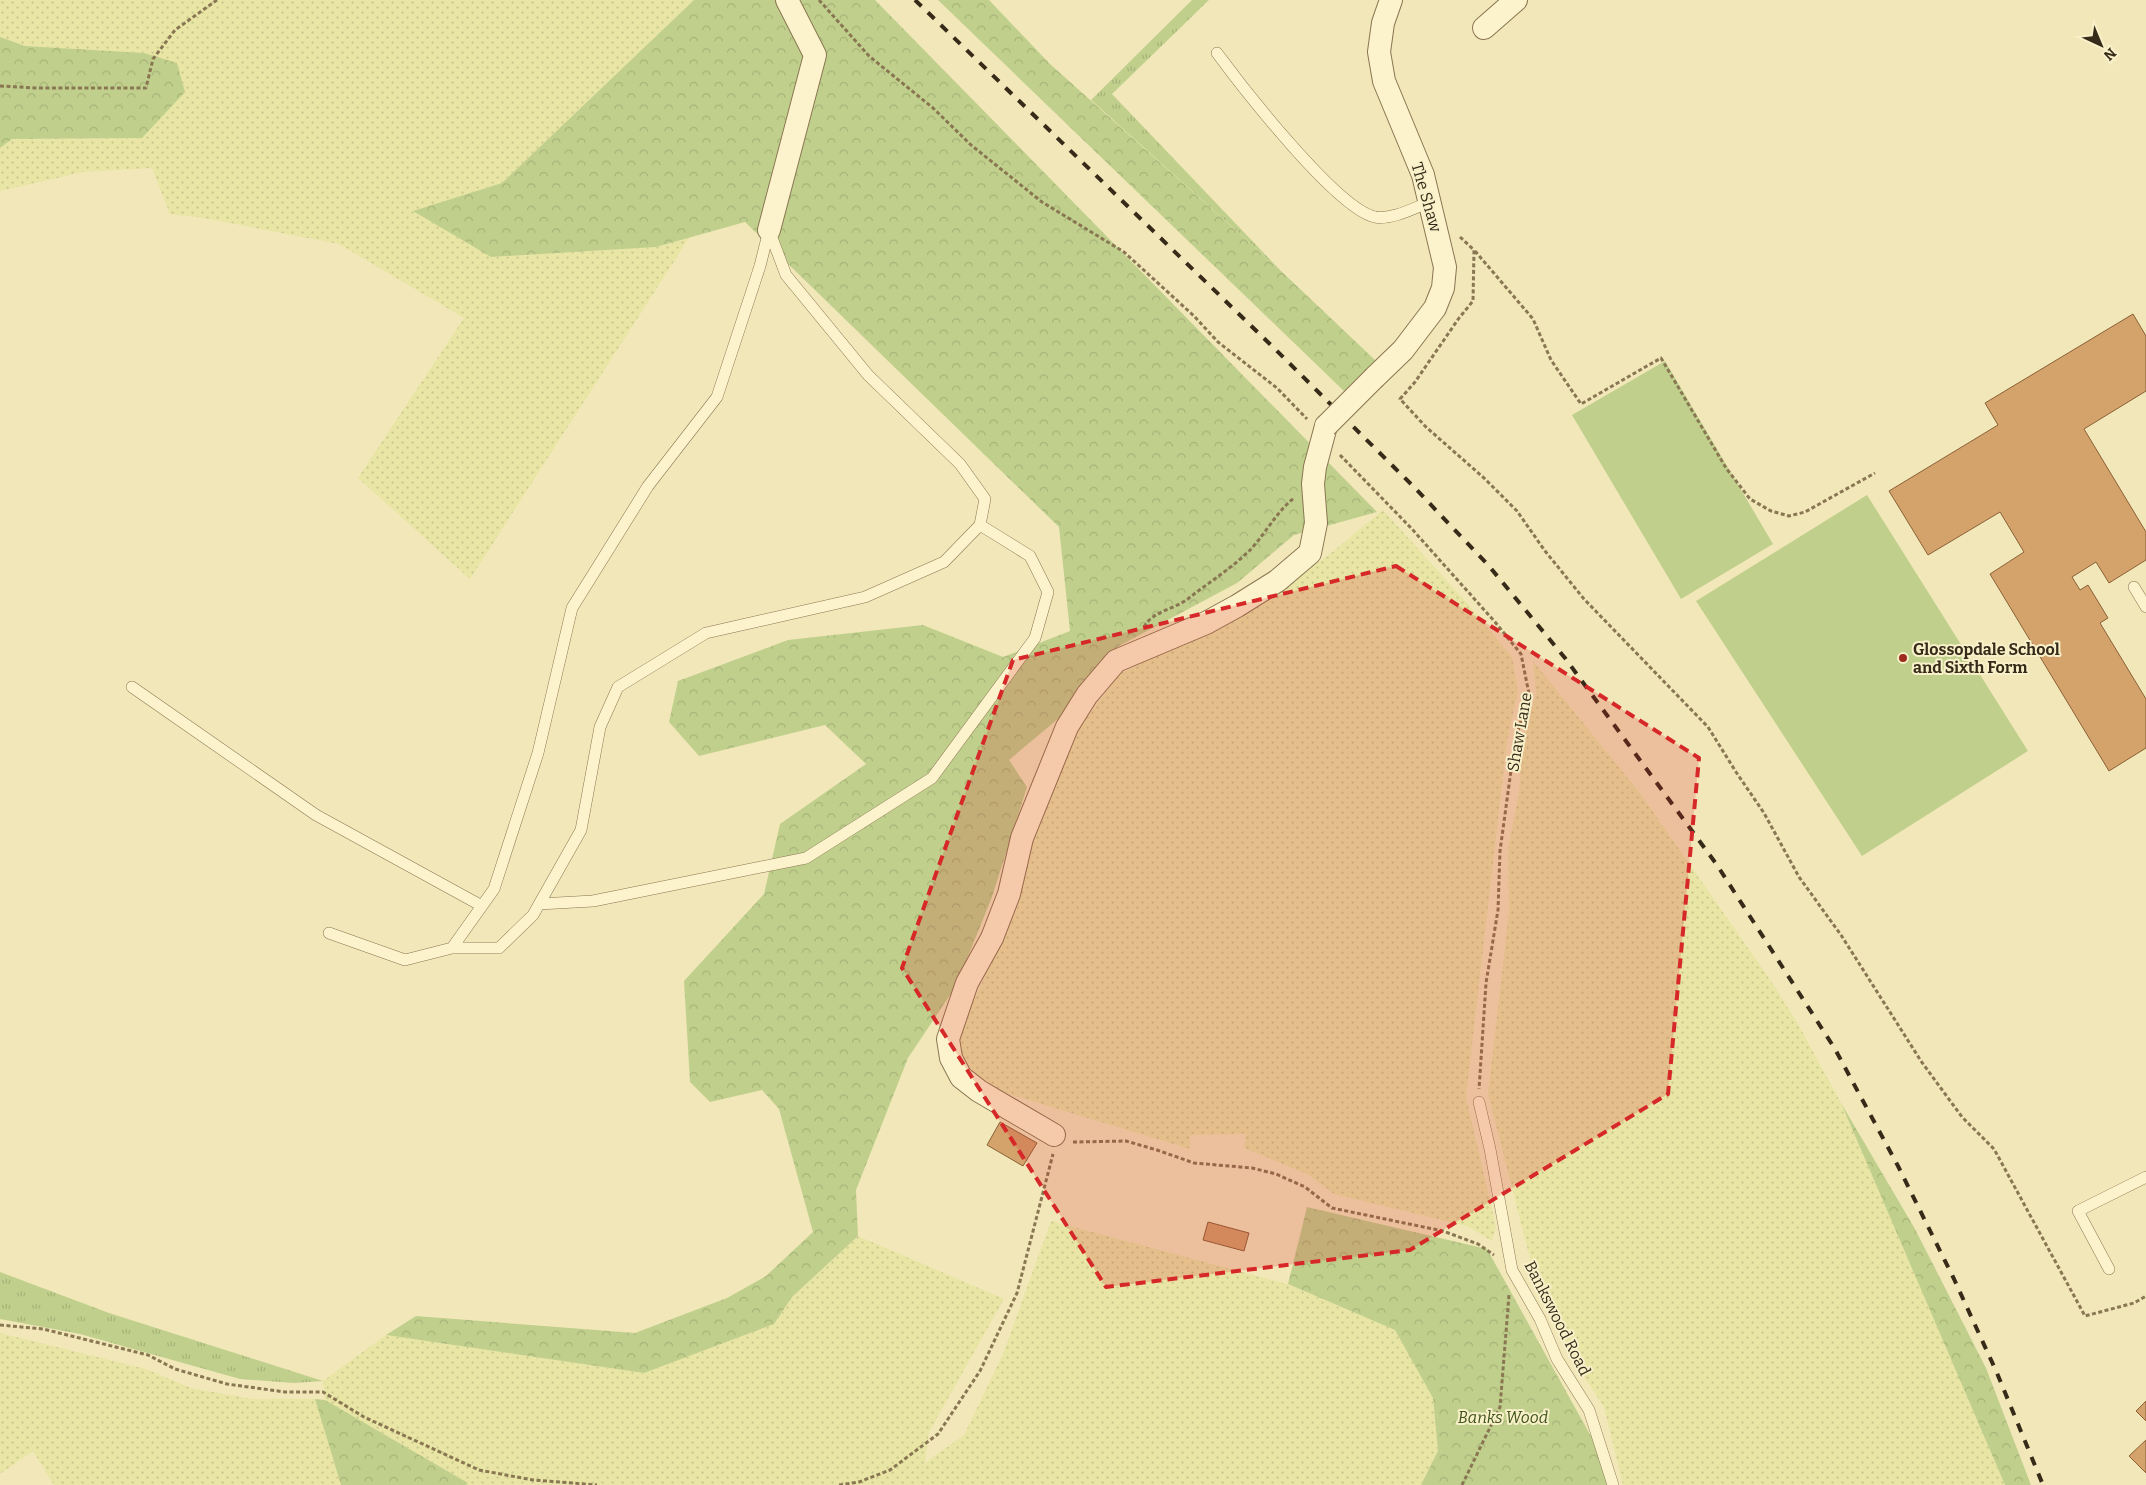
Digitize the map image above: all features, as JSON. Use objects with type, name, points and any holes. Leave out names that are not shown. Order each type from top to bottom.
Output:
[{"type":"street","points":[[769,230],[816,55],[788,0]]},
{"type":"street","name":"The Shaw","points":[[1324,432],[1375,377],[1404,350],[1435,308],[1443,288],[1445,267],[1432,208],[1419,166],[1384,81],[1379,52],[1383,23],[1391,0]]},
{"type":"street","points":[[1484,28],[1516,0]]},
{"type":"street","points":[[1054,1135],[979,1091],[961,1077],[950,1058],[948,1039],[967,983],[992,938],[1009,894],[1022,838],[1067,727],[1086,695],[1116,661],[1214,618],[1264,590],[1310,553],[1316,523],[1315,467],[1324,432]]},
{"type":"lane","points":[[1217,53],[1240,84],[1291,144],[1343,197],[1366,214],[1377,217],[1432,208]]},
{"type":"lane","points":[[328,933],[405,960],[452,948],[499,948],[533,915],[581,830],[600,727],[618,687],[706,633],[865,597],[944,562],[980,525],[985,499],[960,464],[868,375],[786,275],[769,230]]},
{"type":"lane","points":[[452,948],[494,889],[538,754],[572,608],[648,486],[717,397],[760,266],[769,230]]},
{"type":"lane","points":[[539,904],[593,901],[806,858],[932,778],[1034,638],[1048,592],[1030,556],[980,525]]},
{"type":"lane","points":[[2134,586],[2146,607]]},
{"type":"lane","points":[[132,687],[316,815],[482,906]]},
{"type":"lane","name":"Bankswood Road","points":[[1479,1102],[1490,1149],[1512,1270],[1540,1319],[1557,1359],[1589,1410],[1613,1485]]},
{"type":"lane","points":[[2109,1269],[2078,1211],[2146,1177]]},
{"type":"path","points":[[0,86],[35,88],[146,88],[153,59],[175,30],[217,0]]},
{"type":"path","name":"Shaw Lane","points":[[819,0],[868,56],[933,108],[971,145],[1042,202],[1124,252],[1194,316],[1218,342],[1277,388],[1324,432],[1356,474],[1412,529],[1521,654],[1529,694],[1515,741],[1500,851],[1498,910],[1486,983],[1479,1102]]},
{"type":"path","points":[[1432,208],[1474,250],[1533,319],[1551,360],[1581,404],[1661,358],[1726,468],[1750,499],[1771,511],[1789,516],[1806,512],[1875,473]]},
{"type":"path","points":[[1474,250],[1472,301],[1415,382],[1400,399],[1426,427],[1484,478],[1517,511],[1545,551],[1584,600],[1708,727],[1764,813],[1800,877],[1841,935],[1921,1061],[1962,1116],[1994,1149],[2085,1316],[2134,1304],[2146,1296]]},
{"type":"path","points":[[1146,648],[1142,637],[1145,624],[1157,614],[1182,604],[1228,570],[1248,552],[1285,505],[1299,495],[1314,495]]},
{"type":"path","points":[[839,1485],[859,1482],[890,1470],[938,1434],[980,1372],[1017,1293],[1050,1171],[1054,1135],[1075,1143],[1126,1142],[1157,1150],[1194,1164],[1252,1168],[1276,1174],[1305,1187],[1332,1208],[1443,1231],[1478,1244],[1512,1270],[1500,1407],[1462,1485]]},
{"type":"path","points":[[0,1325],[44,1329],[148,1355],[175,1369],[227,1384],[285,1392],[323,1392],[364,1417],[479,1470],[533,1480],[597,1485]]},
{"type":"highlighted area","points":[[1396,566],[1699,758],[1668,1094],[1410,1250],[1106,1287],[902,968],[1013,660]]},
{"type":"shaded area","points":[[0,0],[694,0],[502,183],[414,211],[491,257],[656,247],[689,238],[470,579],[358,478],[464,318],[339,244],[204,218],[170,214],[152,168],[83,172],[0,191],[0,148],[12,139],[141,138],[144,53],[25,46],[0,37]]},
{"type":"shaded area","points":[[1383,510],[1467,603],[1512,657],[1518,692],[1507,741],[1466,1097],[1496,1227],[1492,1241],[1467,1226],[1334,1194],[1307,1174],[1244,1148],[1246,1134],[1190,1135],[1190,1149],[992,1089],[966,1066],[956,1039],[1017,908],[1033,841],[1075,734],[1119,674],[1248,613],[1330,554]]},
{"type":"shaded area","points":[[1533,661],[1640,793],[1771,981],[1798,1024],[1841,1103],[2005,1485],[1623,1485],[1604,1407],[1568,1352],[1534,1274],[1488,1094],[1509,912],[1508,848],[1519,793],[1522,745],[1536,693]]},
{"type":"shaded area","points":[[1051,1221],[1287,1284],[1395,1330],[1433,1398],[1438,1451],[1421,1485],[466,1485],[468,1483],[325,1400],[323,1381],[386,1335],[644,1373],[774,1324],[792,1297],[858,1236],[1004,1299],[929,1432],[925,1463],[964,1435],[1003,1354]]},
{"type":"shaded area","points":[[0,1333],[146,1369],[191,1388],[252,1399],[315,1399],[341,1485],[54,1485],[33,1451],[0,1474]]},
{"type":"green space","points":[[694,0],[875,0],[1377,512],[1294,535],[1237,583],[1119,646],[1059,718],[1009,760],[1027,787],[992,897],[956,986],[908,1058],[856,1190],[858,1236],[792,1297],[774,1324],[644,1373],[386,1335],[416,1316],[635,1333],[727,1298],[766,1276],[813,1232],[779,1109],[762,1090],[710,1102],[690,1082],[684,981],[764,894],[780,824],[866,764],[825,725],[699,756],[669,722],[678,681],[788,640],[923,625],[1003,657],[1070,631],[1059,527],[745,222],[656,247],[491,257],[413,211],[502,183]]},
{"type":"green space","points":[[938,0],[989,0],[1050,64],[1280,270],[1376,361],[1346,393]]},
{"type":"green space","points":[[1192,0],[1209,0],[1112,94],[1280,270],[1091,100]]},
{"type":"green space","points":[[0,37],[25,46],[144,53],[177,63],[185,92],[142,138],[12,139],[0,148]]},
{"type":"green space","points":[[1665,361],[1773,544],[1681,599],[1572,415]]},
{"type":"green space","points":[[1867,495],[2028,751],[1862,856],[1696,601]]},
{"type":"green space","points":[[1841,1103],[1915,1229],[1986,1368],[2031,1485],[2005,1485]]},
{"type":"green space","name":"Banks Wood","points":[[1307,1207],[1487,1249],[1618,1485],[1421,1485],[1438,1451],[1433,1398],[1395,1330],[1288,1284]]},
{"type":"green space","points":[[0,1272],[109,1313],[323,1381],[294,1383],[240,1379],[80,1334],[0,1319]]},
{"type":"green space","points":[[315,1399],[325,1400],[468,1483],[466,1485],[341,1485]]},
{"type":"building","points":[[2133,314],[2146,336],[2146,391],[2084,429],[2146,532],[2146,560],[2109,583],[2096,562],[2072,577],[2080,590],[2088,585],[2108,618],[2100,623],[2146,699],[2146,748],[2109,771],[1990,574],[2024,552],[2000,512],[1928,555],[1889,491],[1998,425],[1985,403]]},
{"type":"building","points":[[1000,1122],[1037,1143],[1023,1166],[987,1145]]},
{"type":"building","points":[[1208,1222],[1249,1233],[1244,1251],[1203,1240]]},
{"type":"building","points":[[2146,1401],[2146,1421],[2136,1411]]},
{"type":"building","points":[[2146,1440],[2146,1473],[2129,1456]]},
{"type":"railway","points":[[915,0],[1275,349],[1414,487],[1489,566],[1565,658],[1717,865],[1835,1049],[1898,1166],[1954,1279],[1997,1373],[2043,1485]]},
{"type":"place","name":"Glossopdale School and Sixth Form","points":[[1903,658]]}]
